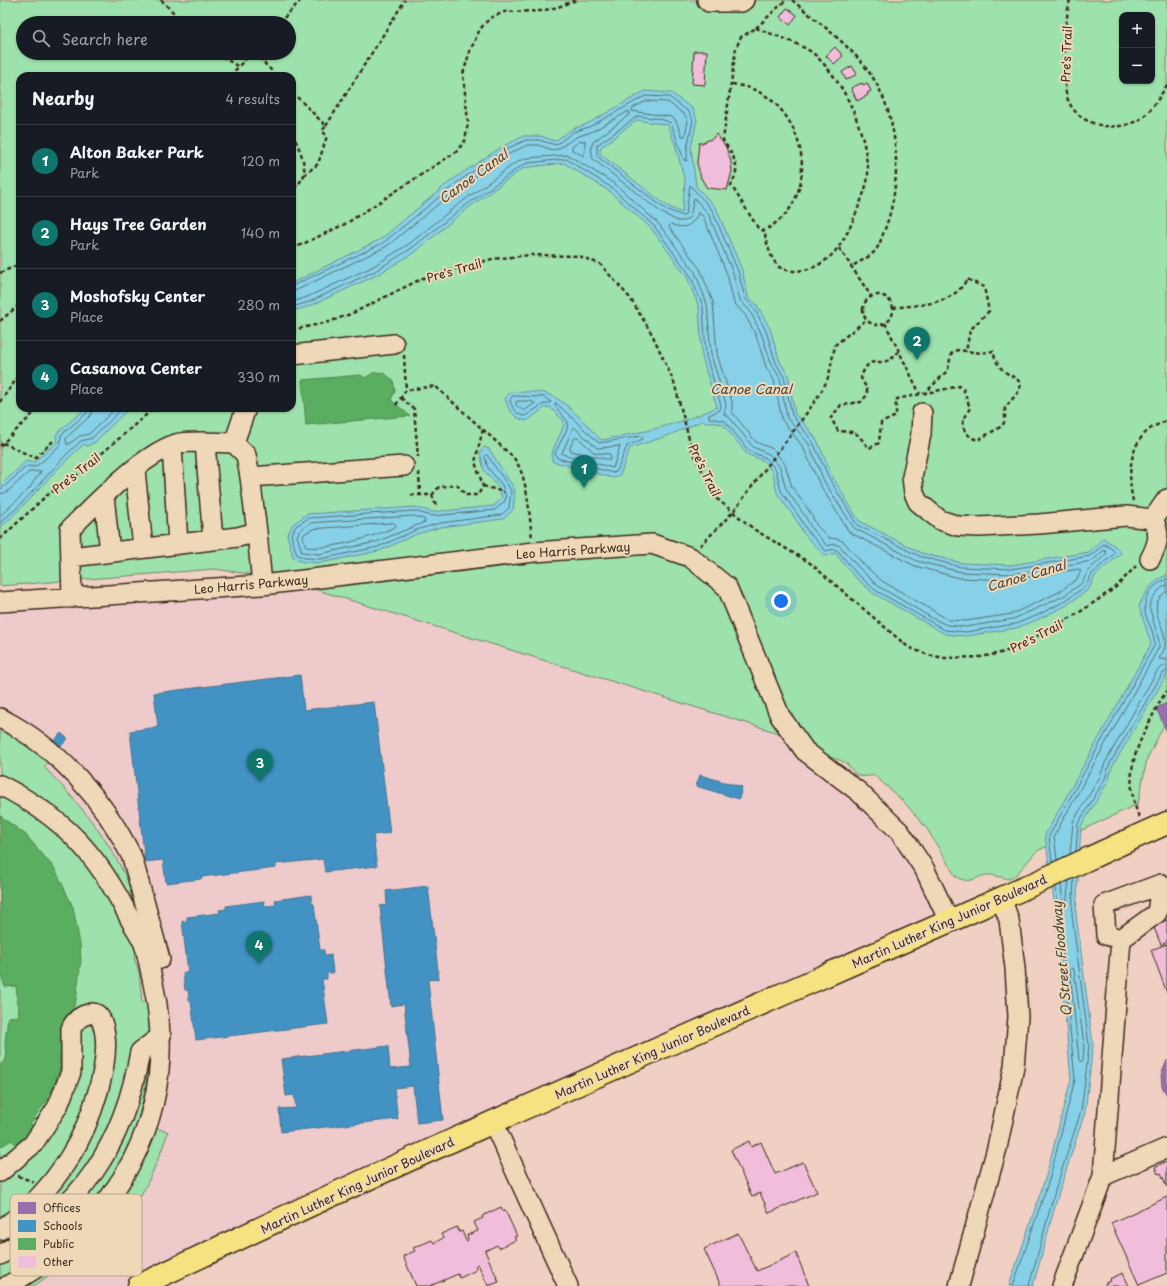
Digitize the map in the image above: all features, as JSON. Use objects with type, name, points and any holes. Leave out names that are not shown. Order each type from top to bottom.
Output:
[{"type":"main road","name":"Martin Luther King Junior Boulevard","points":[[139,1286],[493,1122],[1002,898],[1167,822]]},
{"type":"street","points":[[706,0],[709,2],[741,2],[744,0]]},
{"type":"street","points":[[296,355],[394,344]]},
{"type":"street","points":[[234,443],[245,412]]},
{"type":"street","points":[[922,413],[921,434],[912,477],[914,493],[918,502],[940,520],[958,526],[979,527],[1039,524],[1126,516],[1146,518],[1158,529],[1158,543],[1144,561]]},
{"type":"street","points":[[72,598],[70,529],[104,496],[155,454],[178,443],[234,443],[246,455],[257,532],[262,585]]},
{"type":"street","points":[[205,443],[213,540]]},
{"type":"street","points":[[172,446],[178,544]]},
{"type":"street","points":[[250,477],[404,466]]},
{"type":"street","points":[[135,470],[143,548]]},
{"type":"street","points":[[104,496],[110,552]]},
{"type":"street","points":[[1146,518],[1167,499]]},
{"type":"street","points":[[71,557],[238,537],[257,532]]},
{"type":"street","name":"Leo Harris Parkway","points":[[0,602],[262,585],[534,552],[652,544],[690,557],[727,587],[780,716],[805,751],[859,792],[900,832],[925,870],[949,921]]},
{"type":"street","points":[[0,718],[26,732],[87,786],[126,845],[136,871],[159,954],[165,989],[160,1011]]},
{"type":"street","points":[[0,785],[32,802],[65,828],[94,858],[107,875],[144,943],[160,1011],[161,1036],[159,1069],[151,1111],[135,1156],[112,1194]]},
{"type":"street","points":[[959,1286],[997,1148],[1014,1067],[1018,1017],[1015,968],[1010,920],[1002,898]]},
{"type":"street","points":[[1065,1284],[1103,1176],[1121,938]]},
{"type":"street","points":[[6,1174],[28,1149],[54,1114],[62,1098],[71,1072],[71,1030],[73,1024],[92,1012],[98,1015],[101,1019],[105,1042],[98,1089],[90,1116],[69,1159],[43,1194]]},
{"type":"street","points":[[77,1194],[87,1182],[103,1158],[122,1120],[135,1080],[140,1052],[161,1036]]},
{"type":"street","points":[[493,1122],[568,1286]]},
{"type":"street","points":[[1103,1176],[1167,1148]]},
{"type":"street","points":[[0,1230],[10,1222]]},
{"type":"street","points":[[0,1255],[10,1249]]},
{"type":"street","points":[[7,1286],[23,1276]]},
{"type":"path","points":[[161,0],[177,16]]},
{"type":"path","points":[[286,16],[301,0]]},
{"type":"path","points":[[296,186],[300,183],[304,175],[318,164],[327,136],[322,131],[405,0]]},
{"type":"path","points":[[296,247],[347,223],[456,152],[465,141],[468,122],[463,74],[470,51],[480,29],[490,18],[504,12],[541,11],[558,7],[576,0]]},
{"type":"path","points":[[756,28],[813,54],[839,85],[852,107],[863,139],[868,173],[862,200],[848,232],[839,248],[824,262],[805,270],[789,271],[778,266],[770,253],[764,231],[758,228],[731,185],[736,174],[736,166],[727,145],[723,140],[736,48],[741,36],[756,28],[786,0]]},
{"type":"path","points":[[792,0],[843,42],[870,73],[888,110],[895,139],[895,173],[892,208],[875,252],[852,266]]},
{"type":"path","name":"Pre's Trail","points":[[1070,0],[1064,84],[1067,98],[1075,112],[1086,121],[1107,127],[1127,125],[1143,117],[1155,104],[1167,85]]},
{"type":"path","points":[[228,60],[239,67]]},
{"type":"path","points":[[234,72],[246,60]]},
{"type":"path","points":[[260,60],[273,72]]},
{"type":"path","points":[[732,84],[748,87],[766,96],[785,114],[796,133],[801,154],[800,183],[792,204],[778,222],[764,231]]},
{"type":"path","points":[[296,96],[326,126]]},
{"type":"path","points":[[296,144],[302,158],[304,175]]},
{"type":"path","points":[[839,248],[871,296]]},
{"type":"path","name":"Pre's Trail","points":[[296,329],[329,322],[353,313],[423,278],[492,259],[531,255],[562,255],[579,256],[600,264],[630,298],[652,334],[674,382],[692,450],[716,498],[755,530],[810,563],[908,646],[928,655],[945,658],[981,657],[1005,652],[1026,643],[1077,614],[1115,588],[1144,561]]},
{"type":"path","points":[[0,273],[16,266]]},
{"type":"path","points":[[893,308],[944,300],[962,287],[967,279],[984,287],[989,311],[970,330],[966,352]]},
{"type":"path","points":[[882,295],[890,300],[893,308],[892,316],[885,323],[875,324],[867,320],[863,311],[864,303],[871,296],[882,295]]},
{"type":"path","points":[[0,321],[16,307]]},
{"type":"path","points":[[690,557],[733,512],[809,410],[824,387],[829,375],[835,345],[867,320]]},
{"type":"path","points":[[885,323],[920,394],[922,413]]},
{"type":"path","points":[[394,344],[404,344],[406,390],[396,405]]},
{"type":"path","points":[[0,402],[16,380]]},
{"type":"path","points":[[406,390],[436,386],[519,463],[523,476],[534,552]]},
{"type":"path","points":[[401,398],[414,409],[420,494]]},
{"type":"path","points":[[0,446],[35,412]]},
{"type":"path","name":"Pre's Trail","points":[[0,539],[46,496],[77,475],[149,412]]},
{"type":"path","points":[[1146,518],[1134,506],[1129,481],[1137,444],[1150,429],[1167,420]]},
{"type":"path","points":[[411,495],[432,495],[440,487],[457,485],[466,494],[478,495],[483,486],[475,462],[483,429]]},
{"type":"path","points":[[3,443],[35,458],[54,440]]},
{"type":"path","points":[[483,486],[504,492]]},
{"type":"path","points":[[432,495],[437,508]]},
{"type":"path","points":[[1146,832],[1133,801],[1130,779],[1135,753],[1148,724],[1167,691]]},
{"type":"path","points":[[6,1174],[31,1180],[46,1191]]},
{"type":"shaded area","points":[[352,573],[780,716],[900,832],[949,921],[139,1286],[0,1286],[0,602]]},
{"type":"green space","points":[[0,0],[1167,0],[1167,719],[1147,759],[1138,804],[1037,851],[1015,876],[1009,879],[987,875],[972,880],[961,879],[956,877],[927,829],[904,802],[874,775],[864,776],[854,773],[844,762],[814,750],[814,744],[276,578],[215,569],[0,586]]},
{"type":"green space","points":[[0,708],[15,716],[60,749],[44,767],[75,801],[102,836],[125,874],[134,895],[142,922],[147,953],[134,957],[139,972],[142,1002],[148,1002],[149,1033],[147,1077],[137,1122],[168,1132],[142,1194],[10,1194],[10,1276],[48,1276],[34,1286],[0,1286]]},
{"type":"water","name":"Canoe Canal","points":[[645,91],[671,93],[693,109],[697,120],[691,148],[696,186],[716,208],[742,270],[748,297],[757,305],[770,329],[780,362],[788,375],[795,414],[817,440],[832,476],[859,521],[921,553],[962,563],[1011,565],[1089,552],[1103,538],[1115,546],[1121,553],[1095,576],[1089,589],[1067,605],[1039,619],[1016,628],[966,636],[945,634],[873,593],[853,575],[835,553],[825,556],[804,534],[797,521],[777,493],[773,473],[764,461],[747,454],[723,424],[702,421],[667,436],[630,448],[620,475],[613,478],[552,461],[553,451],[564,421],[550,407],[544,408],[527,421],[518,418],[508,407],[505,398],[510,393],[544,393],[560,400],[601,440],[675,423],[717,407],[702,357],[699,307],[687,277],[651,228],[609,191],[564,163],[522,169],[460,214],[415,252],[377,275],[310,306],[296,310],[296,281],[381,239],[452,180],[500,148],[524,136],[540,136],[555,141],[572,129],[587,124]],"holes":[[[637,120],[668,125],[676,147],[685,182],[682,213],[667,206],[600,154],[600,148]]]},
{"type":"water","points":[[81,412],[125,412],[95,442],[87,446],[84,444],[73,454],[0,528],[0,486],[26,461],[33,463],[57,442],[56,434]]},
{"type":"water","points":[[484,447],[489,449],[515,490],[513,510],[503,519],[441,527],[417,534],[379,551],[320,563],[304,562],[294,559],[287,535],[293,524],[307,514],[415,507],[432,512],[494,506],[502,498],[499,488],[484,470],[480,453]]},
{"type":"water","name":"Q Street Floodway","points":[[1167,575],[1167,674],[1112,767],[1109,780],[1081,826],[1076,914],[1093,1045],[1085,1112],[1059,1192],[1033,1286],[1009,1286],[1046,1176],[1071,1079],[1056,916],[1045,835],[1151,644],[1139,606],[1153,583]]},
{"type":"building: Offices","points":[[1167,703],[1167,732],[1156,708]]},
{"type":"building: Offices","points":[[1167,1060],[1167,1095],[1162,1087],[1161,1075]]},
{"type":"building: Schools","points":[[300,675],[304,710],[374,702],[390,833],[373,835],[377,866],[325,872],[323,859],[276,864],[276,868],[201,877],[201,879],[166,883],[163,860],[145,862],[130,731],[158,727],[154,693]]},
{"type":"building: Schools","points":[[61,733],[68,739],[60,747],[54,741]]},
{"type":"building: Schools","points":[[700,775],[742,787],[739,799],[696,786]]},
{"type":"building: Schools","points":[[428,886],[439,979],[428,980],[443,1120],[417,1123],[413,1086],[394,1088],[398,1119],[281,1132],[279,1109],[296,1108],[294,1095],[286,1096],[281,1059],[388,1046],[390,1069],[411,1067],[404,1004],[391,1006],[380,906],[387,905],[386,891]]},
{"type":"building: Schools","points":[[311,895],[312,904],[314,904],[320,950],[324,950],[325,956],[331,955],[333,973],[327,973],[327,979],[322,979],[328,1024],[196,1040],[191,1001],[189,1001],[188,990],[185,990],[183,973],[188,972],[182,921],[187,921],[187,917],[220,913],[219,910],[226,909],[226,906],[264,901],[265,906],[276,905],[275,900]]},
{"type":"building: Public","points":[[378,372],[384,373],[393,380],[395,391],[391,400],[410,416],[306,425],[302,380],[361,375],[365,378]]},
{"type":"building: Public","points":[[0,816],[25,834],[55,869],[73,907],[80,944],[81,960],[76,1000],[62,1040],[59,1064],[61,1065],[51,1093],[53,1094],[41,1108],[34,1118],[35,1119],[30,1123],[35,1129],[16,1145],[12,1140],[0,1147],[0,1066],[6,1059],[5,1042],[8,1017],[19,1016],[16,986],[5,987],[0,971]]},
{"type":"building: Other","points":[[787,8],[797,15],[790,25],[780,17]]},
{"type":"building: Other","points":[[835,47],[843,56],[834,64],[826,56]]},
{"type":"building: Other","points":[[694,51],[707,51],[705,85],[692,84]]},
{"type":"building: Other","points":[[852,66],[857,74],[846,80],[842,72]]},
{"type":"building: Other","points":[[862,83],[863,85],[867,83],[871,91],[867,93],[868,95],[857,101],[851,88]]},
{"type":"building: Other","points":[[716,134],[726,147],[731,162],[732,171],[727,190],[707,188],[701,178],[697,163],[699,143],[713,138]]},
{"type":"building: Other","points":[[1167,920],[1167,942],[1161,945],[1153,925]]},
{"type":"building: Other","points":[[1167,944],[1167,993],[1151,950]]},
{"type":"building: Other","points":[[749,1141],[751,1147],[761,1142],[775,1174],[803,1162],[817,1192],[769,1213],[760,1193],[752,1197],[731,1150]]},
{"type":"building: Other","points":[[1165,1162],[1167,1164],[1167,1187],[1161,1173],[1158,1174],[1155,1167]]},
{"type":"building: Other","points":[[1167,1197],[1167,1273],[1139,1285],[1111,1223]]},
{"type":"building: Other","points":[[501,1207],[503,1211],[505,1210],[517,1236],[514,1237],[516,1240],[499,1248],[497,1245],[485,1251],[499,1282],[488,1286],[478,1264],[475,1266],[476,1270],[460,1278],[458,1274],[430,1286],[416,1286],[403,1256],[415,1251],[413,1248],[432,1240],[434,1243],[443,1238],[441,1234],[457,1227],[459,1232],[462,1231],[466,1241],[468,1240],[467,1235],[478,1231],[474,1222],[483,1218],[482,1216]]},
{"type":"building: Other","points":[[738,1233],[757,1271],[796,1253],[809,1286],[721,1286],[704,1249]]},
{"type":"building: Other","points":[[1123,1273],[1129,1286],[1106,1286],[1105,1283],[1110,1281],[1109,1279]]},
{"type":"place","name":"Hays Tree Garden","points":[[917,360]]},
{"type":"place","name":"Alton Baker Park","points":[[584,488]]},
{"type":"place","name":"Moshofsky Center","points":[[260,782]]},
{"type":"place","name":"Casanova Center","points":[[259,964]]}]
